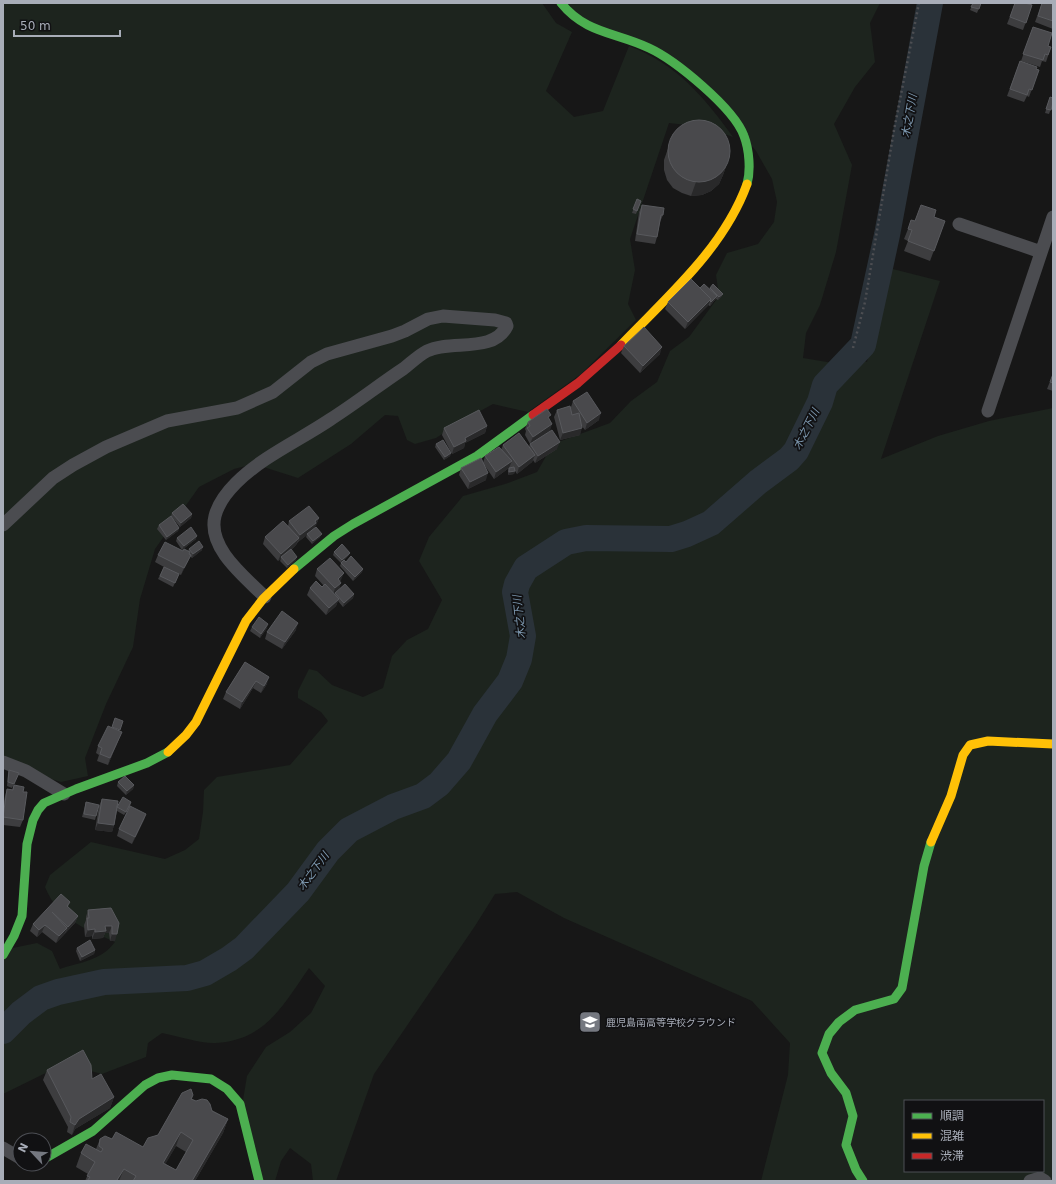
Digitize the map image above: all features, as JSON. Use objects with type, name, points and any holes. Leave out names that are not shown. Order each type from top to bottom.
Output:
[{"type":"street","points":[[3,955],[10,944],[22,915],[24,865],[33,819],[37,808],[44,803],[92,782],[155,760],[173,749],[189,734],[209,698],[239,632],[248,616],[265,597],[315,551],[342,530],[479,454],[582,380],[613,352],[692,272],[737,208],[746,186],[750,162],[744,135],[732,118],[675,64],[663,55],[649,47],[588,28],[578,22],[561,3]]},
{"type":"street","points":[[988,411],[1053,217]]},
{"type":"street","points":[[958,224],[1041,252]]},
{"type":"street","points":[[3,525],[53,478],[106,446],[167,421],[192,415],[237,408],[273,392],[311,362],[327,354],[392,336],[428,319],[443,316],[495,320],[506,323],[507,326],[505,330],[492,340],[478,344],[453,345],[428,350],[332,419],[260,463],[236,483],[222,501],[215,516],[215,533],[221,548],[235,567],[265,597]]},
{"type":"street","points":[[863,1181],[856,1170],[846,1145],[853,1116],[846,1093],[831,1073],[822,1053],[829,1034],[839,1022],[855,1010],[894,999],[902,988],[924,866],[932,838],[951,796],[963,755],[970,745],[988,741],[1053,744]]},
{"type":"street","points":[[3,762],[26,771],[64,794]]},
{"type":"street","points":[[52,1155],[82,1138],[133,1094],[152,1082],[172,1075],[211,1079],[227,1089],[240,1104],[259,1181]]},
{"type":"street","points":[[3,1148],[12,1153]]},
{"type":"street","points":[[1030,1181],[1040,1178],[1045,1181]]},
{"type":"path","points":[[853,348],[865,302],[894,130],[919,3]]},
{"type":"shaded area","points":[[3,3],[542,3],[556,23],[572,32],[546,91],[574,117],[603,111],[629,46],[646,53],[661,62],[688,83],[711,108],[733,137],[705,127],[669,123],[630,239],[635,270],[628,304],[636,320],[581,374],[528,412],[493,404],[462,421],[436,438],[415,444],[407,440],[398,416],[385,415],[351,444],[298,478],[254,464],[234,469],[199,487],[155,549],[140,599],[133,647],[106,704],[85,758],[88,776],[61,782],[48,778],[3,757]]},
{"type":"shaded area","points":[[568,3],[880,3],[870,23],[875,62],[855,87],[834,124],[852,165],[836,252],[820,305],[806,333],[803,358],[845,365],[853,355],[867,362],[885,267],[940,281],[881,459],[938,436],[989,421],[1053,408],[1053,1181],[761,1181],[788,1075],[790,1043],[752,1001],[564,918],[517,892],[495,894],[475,926],[374,1074],[336,1181],[313,1181],[311,1164],[290,1148],[281,1161],[275,1181],[263,1181],[243,1100],[247,1076],[266,1047],[290,1032],[311,1013],[325,986],[309,968],[282,1007],[272,1018],[248,1035],[233,1040],[211,1043],[162,1033],[148,1043],[146,1057],[102,1074],[64,1064],[3,1094],[3,950],[37,943],[52,951],[60,969],[97,957],[115,942],[83,927],[65,916],[51,899],[45,887],[50,875],[91,842],[165,859],[185,850],[199,839],[203,812],[204,790],[217,777],[290,765],[328,721],[321,712],[298,698],[298,691],[309,669],[317,671],[332,685],[363,697],[383,688],[392,656],[407,640],[428,629],[442,600],[419,561],[429,537],[463,496],[505,484],[537,472],[553,444],[610,423],[631,401],[657,382],[670,351],[689,337],[719,296],[716,275],[727,253],[758,244],[774,222],[777,202],[772,179],[756,151],[689,70],[582,19]]},
{"type":"building","points":[[973,3],[981,3],[979,9],[971,7]]},
{"type":"building","points":[[1015,3],[1032,5],[1026,23],[1010,17]]},
{"type":"building","points":[[1042,3],[1053,3],[1053,21],[1038,16]]},
{"type":"building","points":[[1033,27],[1052,33],[1048,46],[1051,47],[1048,55],[1045,54],[1043,60],[1023,54]]},
{"type":"building","points":[[1020,61],[1037,67],[1036,69],[1039,70],[1032,90],[1029,89],[1027,95],[1010,89]]},
{"type":"building","points":[[1050,97],[1053,98],[1051,110],[1046,109]]},
{"type":"building","points":[[699,120],[716,125],[721,129],[725,134],[730,151],[725,168],[721,173],[716,177],[699,182],[682,177],[677,173],[673,168],[668,151],[673,134],[677,129],[682,125]]},
{"type":"building","points":[[637,199],[641,201],[637,211],[633,209]]},
{"type":"building","points":[[642,205],[664,208],[663,215],[661,215],[657,237],[637,234]]},
{"type":"building","points":[[921,205],[936,210],[934,217],[945,221],[934,251],[908,241],[912,230],[908,229],[911,220],[915,221]]},
{"type":"building","points":[[691,279],[711,299],[688,322],[668,302]]},
{"type":"building","points":[[704,284],[717,296],[711,302],[711,299],[700,288]]},
{"type":"building","points":[[713,284],[723,294],[719,297],[710,288]]},
{"type":"building","points":[[644,327],[662,347],[643,366],[624,346]]},
{"type":"building","points":[[1053,374],[1053,383],[1050,382]]},
{"type":"building","points":[[587,392],[601,413],[587,423],[573,401]]},
{"type":"building","points":[[570,406],[572,415],[579,413],[582,428],[563,433],[557,410]]},
{"type":"building","points":[[547,409],[551,415],[548,417],[552,424],[533,437],[527,428],[530,426],[528,422]]},
{"type":"building","points":[[479,410],[487,426],[465,438],[466,441],[454,447],[444,428]]},
{"type":"building","points":[[552,430],[560,442],[538,456],[530,444]]},
{"type":"building","points":[[519,433],[535,455],[519,467],[503,445]]},
{"type":"building","points":[[443,440],[451,453],[445,457],[436,444]]},
{"type":"building","points":[[499,447],[512,461],[496,472],[485,456]]},
{"type":"building","points":[[481,458],[488,473],[470,482],[461,468]]},
{"type":"building","points":[[514,467],[515,471],[509,472],[509,468]]},
{"type":"building","points":[[183,504],[192,514],[181,523],[172,513]]},
{"type":"building","points":[[309,506],[319,518],[315,521],[316,523],[300,535],[289,521]]},
{"type":"building","points":[[171,516],[179,528],[167,537],[159,525]]},
{"type":"building","points":[[283,521],[299,538],[281,554],[265,537]]},
{"type":"building","points":[[191,527],[197,536],[184,546],[177,538]]},
{"type":"building","points":[[316,527],[322,534],[313,541],[307,534]]},
{"type":"building","points":[[199,541],[203,547],[193,554],[189,549]]},
{"type":"building","points":[[165,542],[183,551],[184,549],[190,552],[189,554],[191,555],[184,568],[158,555]]},
{"type":"building","points":[[342,544],[350,553],[342,560],[334,552]]},
{"type":"building","points":[[291,549],[297,557],[288,565],[281,557]]},
{"type":"building","points":[[351,556],[363,569],[355,577],[341,563],[344,560],[346,562]]},
{"type":"building","points":[[330,558],[344,573],[338,579],[341,583],[335,588],[317,569]]},
{"type":"building","points":[[164,567],[179,574],[175,583],[160,576]]},
{"type":"building","points":[[316,581],[322,587],[325,584],[339,599],[329,608],[310,588]]},
{"type":"building","points":[[345,584],[354,594],[344,603],[335,593]]},
{"type":"building","points":[[282,611],[298,623],[285,642],[267,632]]},
{"type":"building","points":[[259,617],[268,624],[261,634],[252,627]]},
{"type":"building","points":[[245,662],[269,677],[264,686],[256,681],[242,702],[226,692]]},
{"type":"building","points":[[115,718],[123,721],[120,730],[112,727]]},
{"type":"building","points":[[108,726],[122,732],[110,758],[100,754],[102,748],[98,746]]},
{"type":"building","points":[[9,770],[19,773],[14,784],[8,782]]},
{"type":"building","points":[[125,776],[134,785],[127,791],[118,782]]},
{"type":"building","points":[[14,785],[24,787],[23,792],[27,792],[23,820],[3,817],[7,789],[13,790]]},
{"type":"building","points":[[123,797],[131,802],[126,812],[117,807]]},
{"type":"building","points":[[102,799],[118,801],[114,825],[98,823]]},
{"type":"building","points":[[86,802],[99,805],[96,816],[84,814]]},
{"type":"building","points":[[130,806],[146,814],[135,837],[119,829]]},
{"type":"building","points":[[61,894],[70,902],[67,906],[78,916],[68,927],[52,912],[67,928],[59,936],[45,925],[39,930],[33,924]]},
{"type":"building","points":[[111,908],[119,923],[117,934],[112,934],[112,926],[105,926],[106,931],[95,932],[95,929],[88,930],[88,910]]},
{"type":"building","points":[[90,940],[95,950],[82,957],[77,948]]},
{"type":"building","points":[[83,1050],[91,1065],[92,1079],[101,1074],[114,1097],[79,1119],[75,1125],[70,1122],[71,1117],[47,1070]]},
{"type":"building","points":[[191,1089],[193,1095],[191,1099],[196,1101],[202,1099],[207,1100],[212,1111],[228,1119],[192,1181],[133,1181],[136,1176],[124,1169],[117,1180],[120,1181],[87,1181],[90,1177],[87,1176],[95,1162],[81,1153],[86,1144],[101,1152],[103,1149],[99,1146],[100,1139],[105,1136],[112,1139],[116,1132],[143,1147],[148,1138],[158,1135],[182,1093]],"holes":[[[181,1132],[193,1140],[176,1170],[163,1163]]]},
{"type":"waterway","name":"木之下川","points":[[3,1031],[21,1013],[41,998],[58,992],[104,982],[187,978],[205,973],[229,959],[244,948],[298,892],[328,851],[349,830],[393,807],[423,796],[439,784],[459,761],[485,714],[510,681],[519,659],[523,636],[515,592],[517,584],[526,568],[566,542],[586,538],[671,539],[687,534],[711,523],[758,482],[789,459],[796,451],[820,402],[825,385],[863,345],[887,235],[930,3]]},
{"type":"traffic: fast","points":[[561,3],[571,13],[591,27],[637,43],[660,54],[688,74],[716,99],[729,112],[744,136],[749,160],[747,184]]},
{"type":"traffic: fast","points":[[294,569],[334,536],[477,456],[533,415]]},
{"type":"traffic: fast","points":[[3,955],[14,936],[22,916],[27,844],[33,820],[38,810],[44,803],[76,789],[147,763],[168,752]]},
{"type":"traffic: fast","points":[[863,1181],[856,1170],[846,1145],[853,1116],[846,1093],[831,1073],[822,1053],[829,1034],[839,1022],[855,1010],[894,999],[902,988],[924,866],[931,842]]},
{"type":"traffic: fast","points":[[52,1154],[93,1131],[145,1085],[158,1078],[172,1075],[211,1079],[227,1089],[240,1104],[259,1181]]},
{"type":"traffic: slow","points":[[621,345],[675,290],[709,250],[737,207],[747,184]]},
{"type":"traffic: slow","points":[[168,752],[186,735],[196,722],[246,621],[263,599],[294,569]]},
{"type":"traffic: slow","points":[[931,842],[951,796],[963,755],[970,745],[988,741],[1053,744]]},
{"type":"traffic: jam","points":[[533,415],[578,383],[621,345]]},
{"type":"place","name":"鹿児島南高等学校グラウンド","points":[[590,1022]]}]
